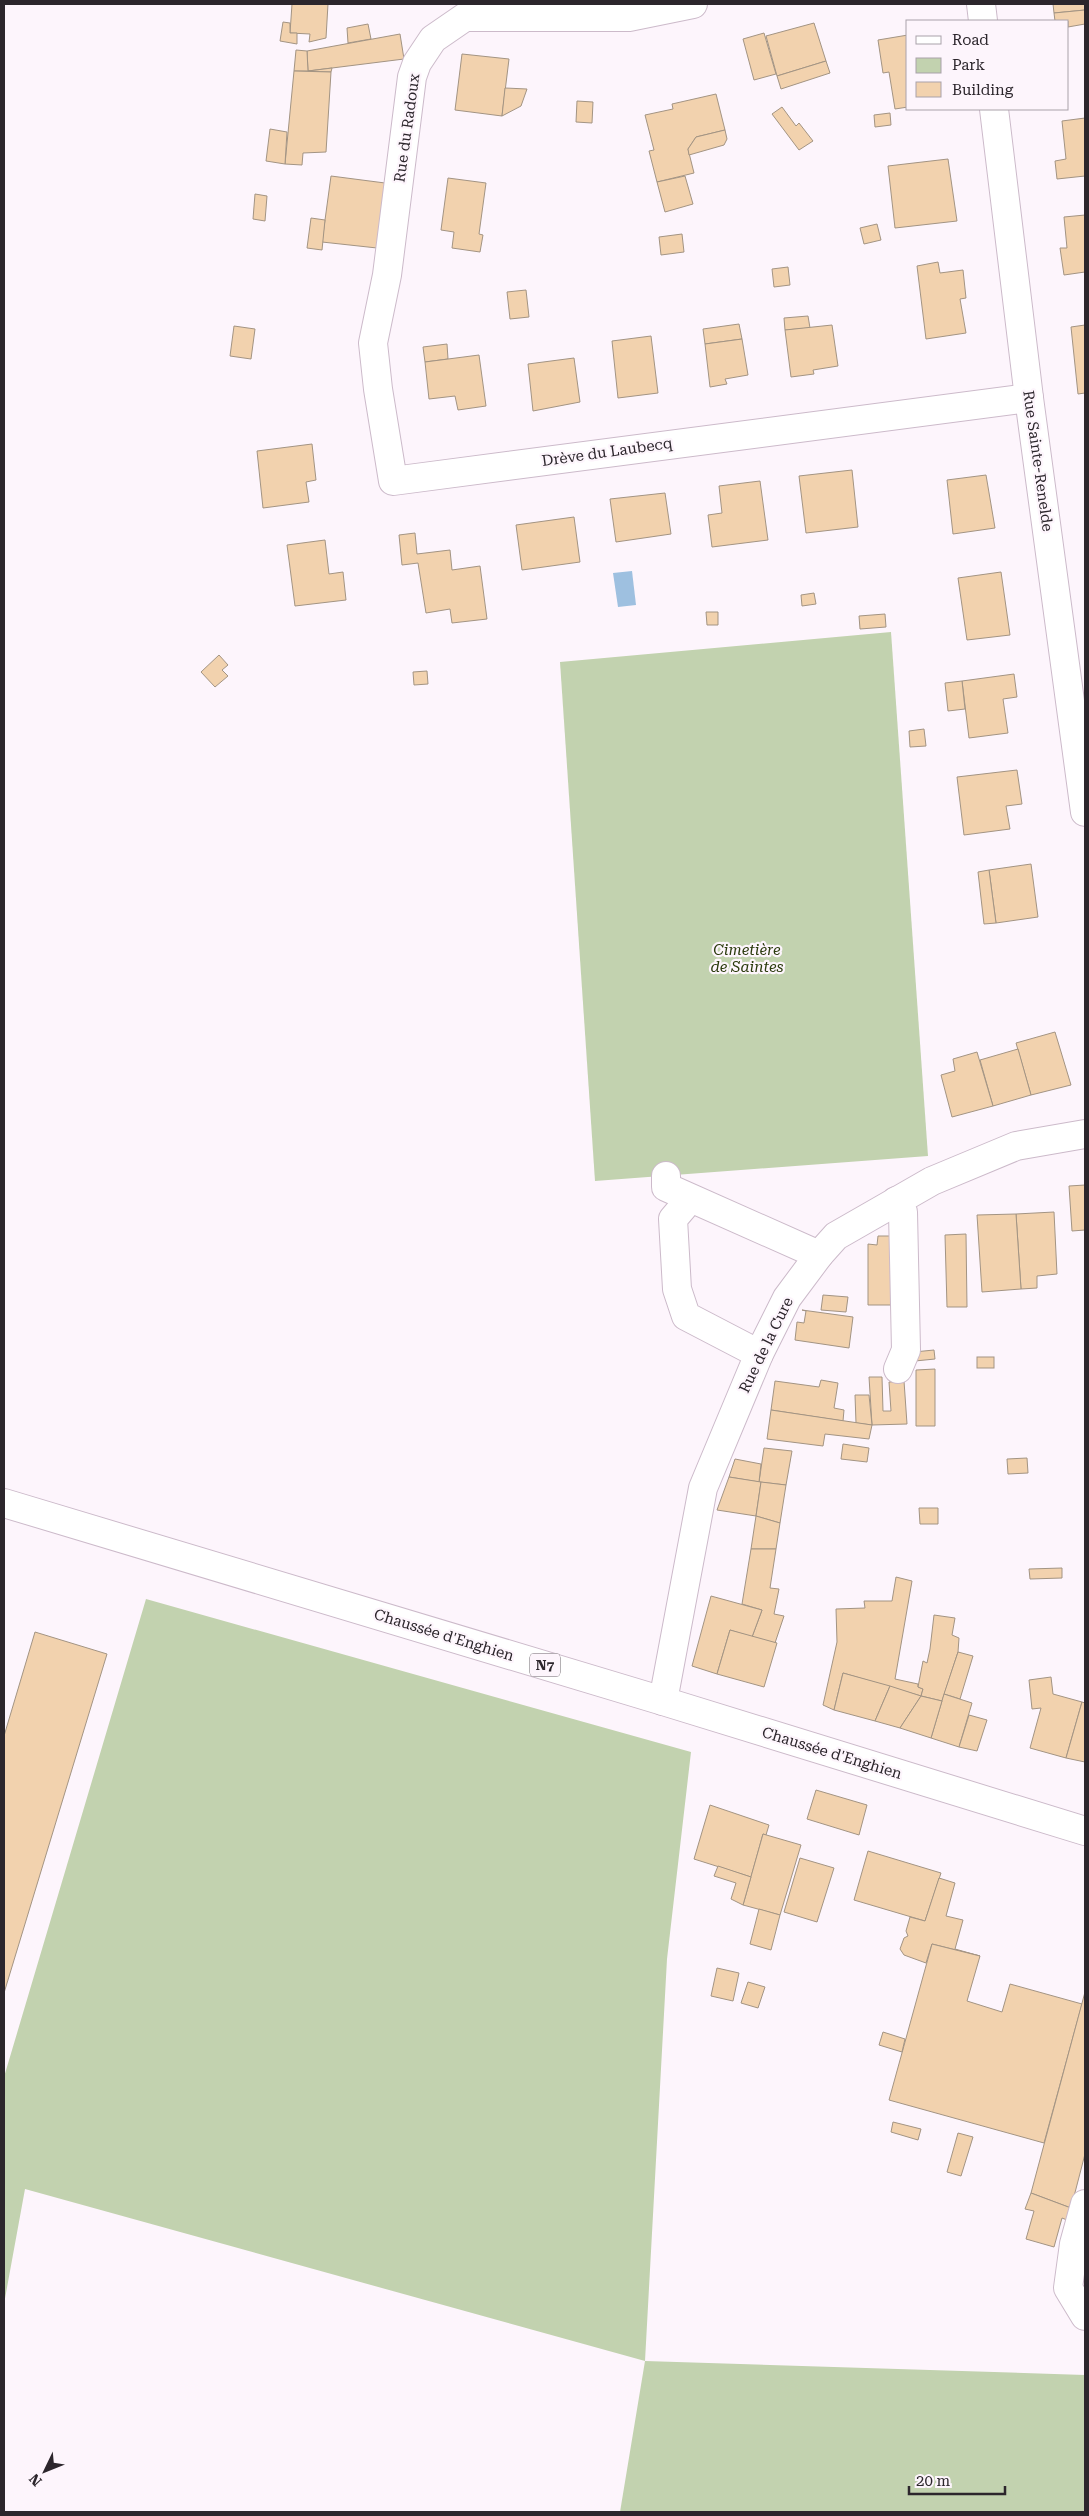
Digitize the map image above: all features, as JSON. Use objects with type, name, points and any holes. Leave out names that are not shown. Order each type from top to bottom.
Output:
[{"type":"street","points":[[981,4],[983,20]]},
{"type":"street","name":"Rue du Radoux","points":[[387,275],[412,77],[417,63],[433,39],[465,16],[630,17],[685,5]]},
{"type":"street","name":"Rue Sainte-Renelde","points":[[994,110],[1029,398],[1085,812]]},
{"type":"street","name":"Drève du Laubecq","points":[[387,275],[373,343],[378,389],[393,481],[1029,398]]},
{"type":"street","name":"Rue de la Cure","points":[[663,1701],[703,1488],[759,1354],[787,1298],[819,1255],[836,1236],[932,1181],[1016,1146],[1085,1134]]},
{"type":"street","points":[[666,1176],[666,1187],[819,1255]]},
{"type":"street","points":[[690,1199],[673,1219],[677,1290],[686,1316],[759,1354]]},
{"type":"street","points":[[896,1202],[903,1212],[906,1350],[898,1369]]},
{"type":"street","name":"Chaussée d'Enghien","points":[[4,1503],[663,1701],[1085,1831]]},
{"type":"street","points":[[1085,2204],[1074,2244],[1068,2288],[1085,2316]]},
{"type":"green space","name":"Cimetière de Saintes","points":[[891,632],[928,1156],[595,1181],[560,662]]},
{"type":"green space","points":[[146,1599],[691,1752],[667,1959],[645,2361],[25,2189],[4,2304],[4,2077]]},
{"type":"green space","points":[[645,2361],[1085,2375],[1085,2512],[620,2512]]},
{"type":"water","points":[[632,571],[636,605],[618,607],[613,573]]},
{"type":"building","points":[[292,4],[328,4],[326,38],[309,42],[310,34],[290,33]]},
{"type":"building","points":[[1053,4],[1085,4],[1085,10],[1054,13]]},
{"type":"building","points":[[1085,10],[1085,24],[1069,27],[1069,20],[1055,20],[1054,13]]},
{"type":"building","points":[[283,22],[290,23],[290,33],[297,33],[297,44],[280,41]]},
{"type":"building","points":[[814,23],[826,61],[777,76],[766,36]]},
{"type":"building","points":[[368,24],[371,39],[348,43],[347,28]]},
{"type":"building","points":[[764,33],[776,74],[754,80],[743,39]]},
{"type":"building","points":[[400,34],[404,59],[308,71],[307,51]]},
{"type":"building","points":[[906,35],[906,107],[895,109],[889,72],[883,73],[878,40]]},
{"type":"building","points":[[296,50],[307,51],[308,71],[294,71]]},
{"type":"building","points":[[462,54],[509,59],[502,116],[455,110]]},
{"type":"building","points":[[826,61],[830,73],[781,89],[777,76]]},
{"type":"building","points":[[332,68],[331,72],[308,71]]},
{"type":"building","points":[[294,71],[331,72],[326,152],[303,153],[302,165],[285,164]]},
{"type":"building","points":[[505,88],[527,89],[521,106],[502,116]]},
{"type":"building","points":[[716,94],[725,130],[696,137],[688,149],[694,173],[657,182],[649,151],[654,150],[645,115],[673,109],[672,104]]},
{"type":"building","points":[[577,101],[593,102],[592,123],[576,122]]},
{"type":"building","points":[[782,107],[796,126],[799,123],[813,141],[799,150],[772,114]]},
{"type":"building","points":[[890,113],[891,125],[875,127],[874,115]]},
{"type":"building","points":[[1085,118],[1085,176],[1057,179],[1055,161],[1066,159],[1062,121]]},
{"type":"building","points":[[270,129],[287,132],[285,164],[266,161]]},
{"type":"building","points":[[725,130],[727,139],[724,145],[689,155],[688,149],[696,137]]},
{"type":"building","points":[[948,159],[957,221],[895,228],[888,166]]},
{"type":"building","points":[[331,176],[385,183],[377,248],[322,242]]},
{"type":"building","points":[[685,176],[693,204],[665,212],[657,182]]},
{"type":"building","points":[[448,178],[486,183],[479,234],[483,235],[480,252],[452,248],[454,232],[441,230]]},
{"type":"building","points":[[255,194],[267,196],[265,221],[253,219]]},
{"type":"building","points":[[1085,215],[1085,272],[1064,275],[1060,248],[1067,248],[1064,217]]},
{"type":"building","points":[[311,218],[325,220],[322,250],[307,248]]},
{"type":"building","points":[[877,224],[881,240],[864,244],[860,228]]},
{"type":"building","points":[[682,234],[684,252],[661,255],[659,237]]},
{"type":"building","points":[[938,262],[940,273],[963,270],[966,298],[960,299],[966,333],[926,339],[917,266]]},
{"type":"building","points":[[788,267],[790,285],[774,287],[772,269]]},
{"type":"building","points":[[526,290],[529,317],[510,319],[507,292]]},
{"type":"building","points":[[808,316],[810,328],[785,330],[784,318]]},
{"type":"building","points":[[739,324],[742,339],[705,344],[703,329]]},
{"type":"building","points":[[832,325],[838,366],[813,370],[814,374],[791,377],[785,330]]},
{"type":"building","points":[[1085,325],[1085,393],[1078,394],[1071,327]]},
{"type":"building","points":[[234,326],[255,329],[251,359],[230,356]]},
{"type":"building","points":[[651,336],[658,393],[618,398],[612,341]]},
{"type":"building","points":[[742,339],[748,375],[725,379],[727,384],[710,387],[705,344]]},
{"type":"building","points":[[447,344],[448,359],[425,362],[423,347]]},
{"type":"building","points":[[479,355],[486,406],[458,410],[455,396],[429,399],[425,362]]},
{"type":"building","points":[[574,358],[580,402],[533,411],[528,364]]},
{"type":"building","points":[[312,444],[316,480],[306,482],[309,502],[263,508],[257,451]]},
{"type":"building","points":[[852,470],[858,527],[806,533],[799,476]]},
{"type":"building","points":[[986,475],[995,528],[953,534],[947,480]]},
{"type":"building","points":[[760,481],[768,540],[712,547],[708,515],[722,513],[719,486]]},
{"type":"building","points":[[665,493],[671,534],[616,542],[610,499]]},
{"type":"building","points":[[574,517],[580,562],[522,570],[516,525]]},
{"type":"building","points":[[415,533],[417,554],[450,550],[452,570],[480,566],[487,619],[452,623],[450,609],[426,613],[418,563],[402,565],[399,535]]},
{"type":"building","points":[[325,540],[329,574],[343,572],[346,600],[295,606],[287,545]]},
{"type":"building","points":[[1001,572],[1010,635],[967,640],[958,578]]},
{"type":"building","points":[[814,593],[816,604],[802,606],[801,595]]},
{"type":"building","points":[[706,612],[718,612],[718,625],[707,625]]},
{"type":"building","points":[[885,614],[886,627],[860,629],[859,616]]},
{"type":"building","points":[[219,655],[228,665],[222,670],[228,676],[215,687],[201,672]]},
{"type":"building","points":[[427,671],[428,684],[414,685],[413,672]]},
{"type":"building","points":[[1014,674],[1017,697],[1003,699],[1008,733],[969,738],[962,681]]},
{"type":"building","points":[[962,681],[965,709],[948,711],[945,683]]},
{"type":"building","points":[[924,729],[926,746],[910,747],[909,731]]},
{"type":"building","points":[[1017,770],[1022,804],[1006,806],[1010,829],[964,835],[957,777]]},
{"type":"building","points":[[1031,864],[1038,917],[996,923],[989,870]]},
{"type":"building","points":[[989,870],[996,923],[984,924],[978,872]]},
{"type":"building","points":[[1055,1032],[1071,1085],[1031,1095],[1016,1043]]},
{"type":"building","points":[[1018,1049],[1031,1095],[993,1106],[980,1060]]},
{"type":"building","points":[[977,1052],[993,1106],[952,1117],[941,1075],[955,1071],[953,1059]]},
{"type":"building","points":[[1085,1185],[1085,1230],[1072,1231],[1069,1186]]},
{"type":"building","points":[[1054,1212],[1057,1274],[1037,1276],[1037,1288],[1021,1289],[1016,1214]]},
{"type":"building","points":[[1016,1214],[1021,1289],[982,1292],[977,1215]]},
{"type":"building","points":[[966,1234],[967,1307],[947,1307],[945,1235]]},
{"type":"building","points":[[878,1236],[897,1236],[897,1305],[868,1305],[868,1244],[877,1245]]},
{"type":"building","points":[[823,1295],[848,1297],[846,1312],[821,1310]]},
{"type":"building","points":[[802,1310],[853,1317],[849,1348],[795,1340],[797,1322],[804,1323],[806,1311]]},
{"type":"building","points":[[934,1350],[935,1359],[915,1361],[914,1352]]},
{"type":"building","points":[[977,1357],[994,1357],[994,1368],[977,1368]]},
{"type":"building","points":[[935,1369],[935,1426],[916,1426],[916,1370]]},
{"type":"building","points":[[869,1377],[882,1377],[883,1411],[891,1411],[889,1382],[904,1381],[907,1424],[872,1425]]},
{"type":"building","points":[[821,1380],[838,1383],[834,1408],[844,1410],[843,1421],[771,1410],[775,1381],[819,1387]]},
{"type":"building","points":[[855,1395],[869,1395],[872,1425],[856,1423]]},
{"type":"building","points":[[771,1410],[872,1425],[869,1439],[825,1434],[823,1446],[767,1439]]},
{"type":"building","points":[[843,1444],[869,1448],[867,1462],[841,1459]]},
{"type":"building","points":[[764,1448],[792,1451],[786,1485],[759,1482]]},
{"type":"building","points":[[1027,1458],[1028,1473],[1008,1474],[1007,1459]]},
{"type":"building","points":[[735,1459],[761,1464],[759,1482],[729,1477]]},
{"type":"building","points":[[729,1477],[761,1482],[756,1516],[717,1510]]},
{"type":"building","points":[[761,1482],[786,1485],[780,1523],[756,1516]]},
{"type":"building","points":[[919,1508],[938,1508],[938,1524],[920,1524]]},
{"type":"building","points":[[756,1516],[780,1523],[776,1549],[751,1549]]},
{"type":"building","points":[[751,1549],[776,1549],[770,1588],[779,1589],[774,1614],[784,1616],[775,1643],[752,1637],[762,1610],[742,1604]]},
{"type":"building","points":[[1062,1568],[1062,1578],[1030,1579],[1029,1569]]},
{"type":"building","points":[[896,1577],[912,1581],[895,1679],[918,1684],[918,1687],[923,1689],[921,1696],[843,1673],[834,1710],[823,1705],[837,1642],[836,1609],[865,1608],[864,1601],[892,1601]]},
{"type":"building","points":[[711,1596],[762,1610],[752,1637],[730,1630],[717,1674],[692,1666]]},
{"type":"building","points":[[934,1615],[955,1618],[952,1635],[959,1638],[958,1652],[942,1701],[921,1696],[923,1689],[918,1687],[923,1661],[927,1663]]},
{"type":"building","points":[[730,1630],[777,1643],[764,1687],[717,1674]]},
{"type":"building","points":[[35,1632],[107,1654],[4,1993],[4,1736]]},
{"type":"building","points":[[958,1652],[973,1656],[960,1699],[944,1694]]},
{"type":"building","points":[[843,1673],[890,1686],[875,1721],[834,1710]]},
{"type":"building","points":[[1051,1677],[1053,1694],[1082,1702],[1066,1758],[1030,1748],[1041,1708],[1032,1709],[1029,1680]]},
{"type":"building","points":[[890,1686],[921,1696],[900,1728],[875,1721]]},
{"type":"building","points":[[944,1694],[972,1703],[959,1747],[931,1738]]},
{"type":"building","points":[[921,1696],[942,1701],[931,1738],[900,1728]]},
{"type":"building","points":[[1082,1702],[1085,1703],[1085,1762],[1066,1758]]},
{"type":"building","points":[[969,1715],[987,1720],[977,1751],[959,1747]]},
{"type":"building","points":[[816,1790],[867,1805],[859,1835],[807,1819]]},
{"type":"building","points":[[710,1805],[769,1825],[766,1835],[763,1834],[751,1877],[694,1859]]},
{"type":"building","points":[[763,1834],[801,1845],[780,1915],[743,1905]]},
{"type":"building","points":[[868,1851],[941,1873],[925,1921],[854,1900]]},
{"type":"building","points":[[800,1858],[834,1868],[817,1922],[784,1912]]},
{"type":"building","points":[[718,1866],[751,1877],[743,1905],[731,1899],[736,1883],[714,1876]]},
{"type":"building","points":[[939,1878],[955,1883],[946,1916],[963,1920],[955,1949],[980,1956],[932,1944],[926,1963],[904,1955],[900,1949],[904,1938],[908,1936],[906,1931],[910,1917],[925,1921]]},
{"type":"building","points":[[759,1909],[780,1915],[771,1950],[750,1944]]},
{"type":"building","points":[[932,1944],[980,1956],[967,2001],[1002,2012],[1010,1984],[1082,2004],[1044,2143],[889,2100]]},
{"type":"building","points":[[717,1968],[739,1973],[733,2001],[711,1996]]},
{"type":"building","points":[[748,1982],[765,1987],[758,2008],[741,2003]]},
{"type":"building","points":[[1085,1992],[1085,2154],[1071,2208],[1031,2193]]},
{"type":"building","points":[[883,2032],[905,2039],[902,2052],[879,2045]]},
{"type":"building","points":[[893,2122],[921,2129],[918,2140],[891,2132]]},
{"type":"building","points":[[958,2133],[973,2137],[961,2176],[947,2172]]},
{"type":"building","points":[[1031,2193],[1071,2208],[1067,2220],[1062,2218],[1054,2247],[1026,2239],[1034,2211],[1025,2209]]}]
